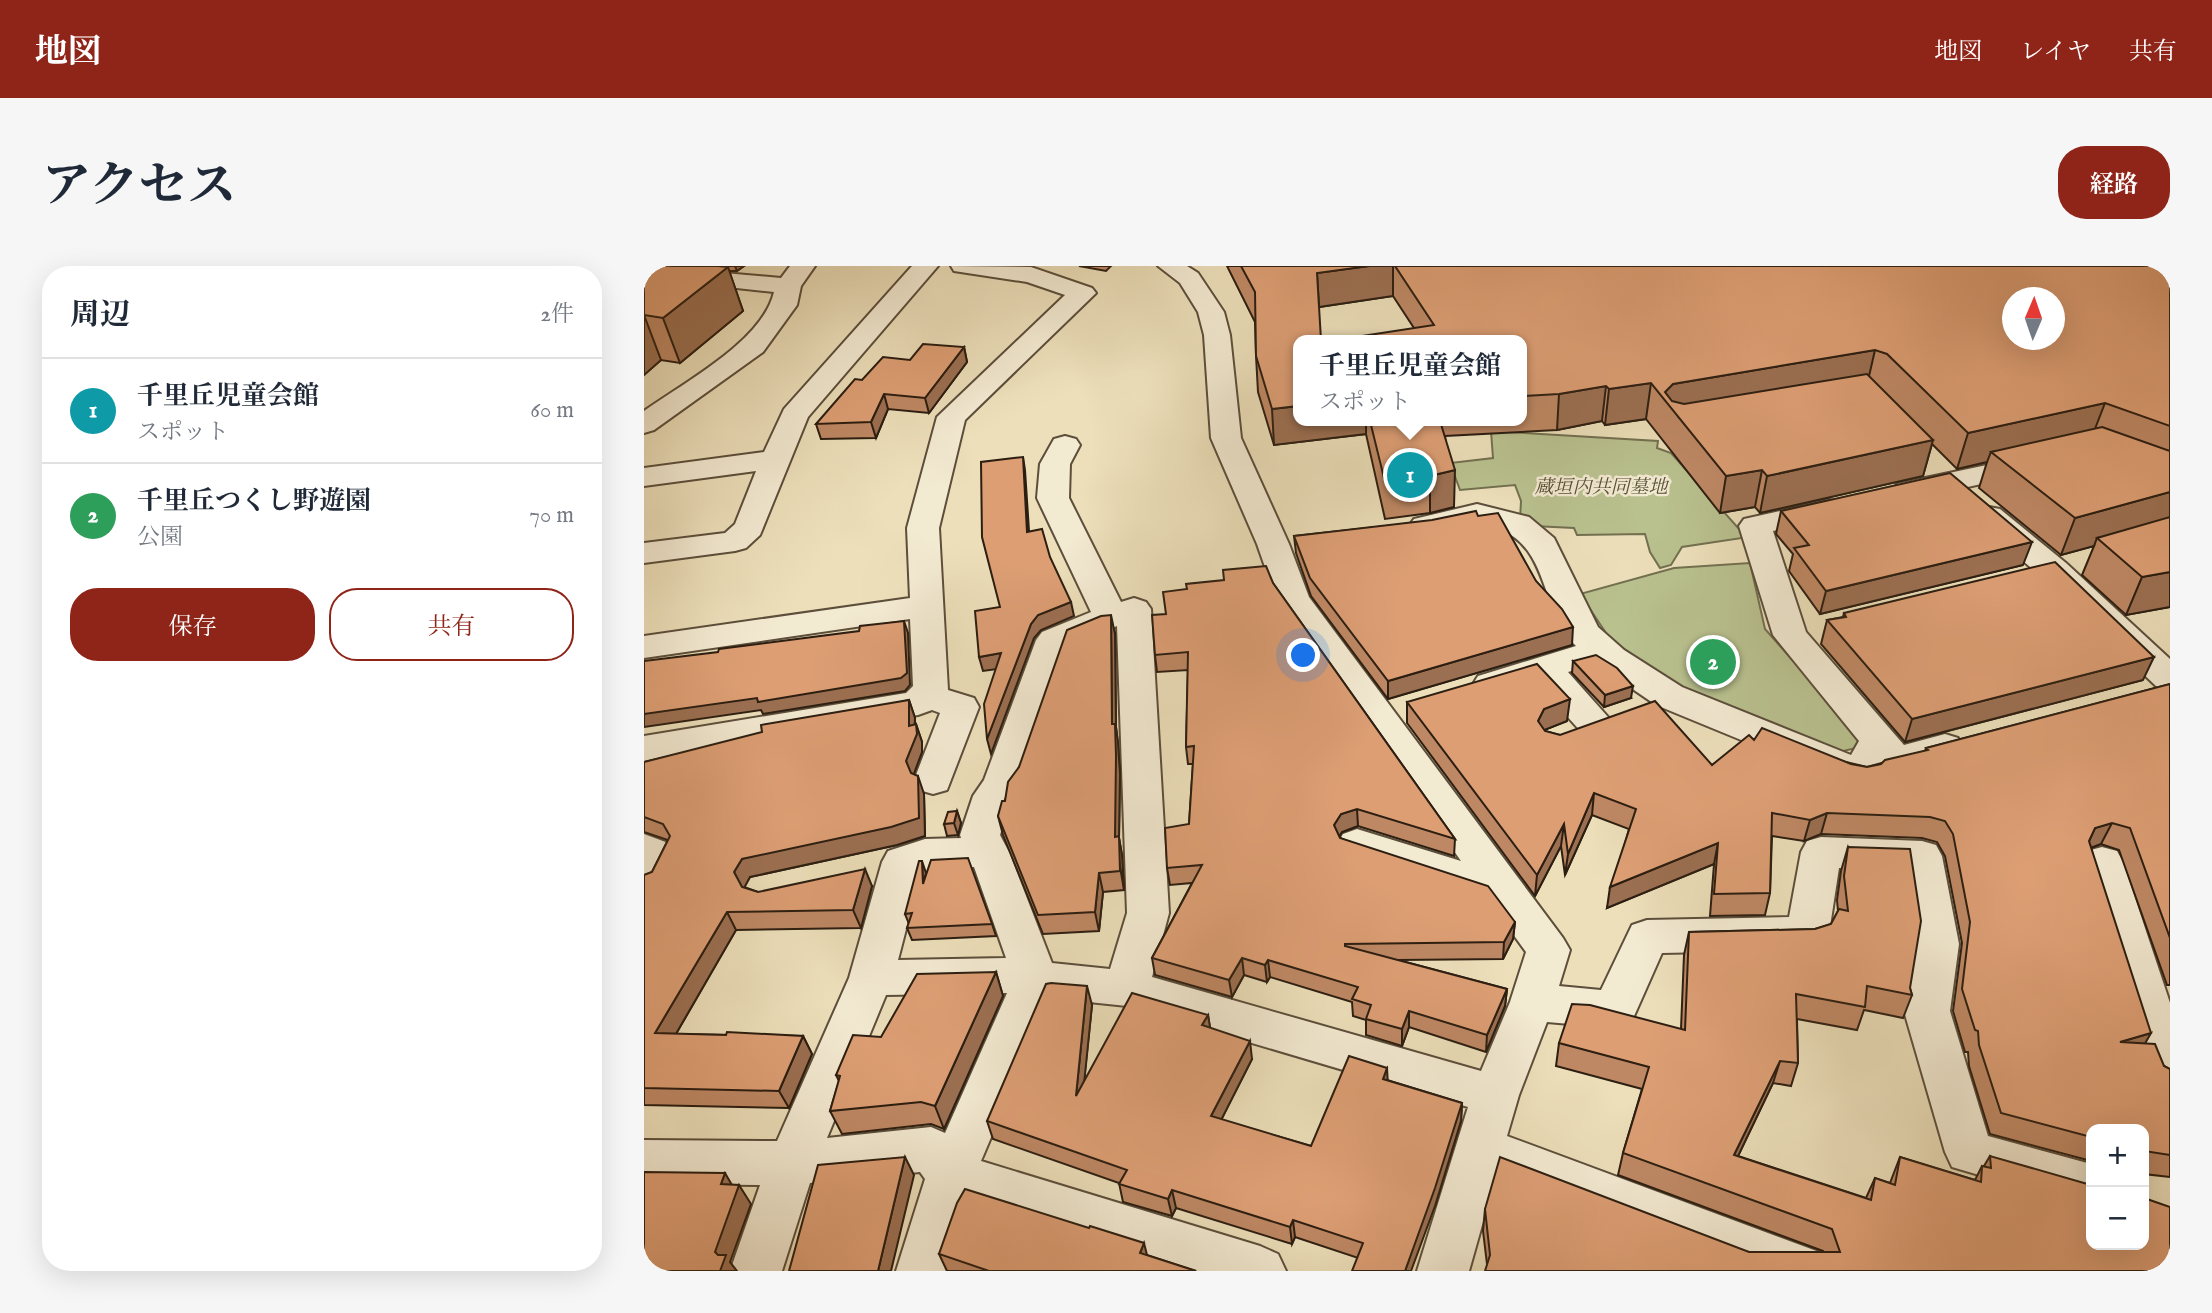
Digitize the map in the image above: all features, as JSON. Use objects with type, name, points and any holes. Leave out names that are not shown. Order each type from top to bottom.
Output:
[{"type":"street","points":[[644,553],[735,541],[749,528],[794,415],[845,341],[926,266]]},
{"type":"street","points":[[644,749],[918,703],[931,688],[923,528],[951,417],[1083,293],[1031,275],[963,266]]},
{"type":"street","points":[[1170,266],[1189,278],[1211,312],[1217,335],[1226,438],[1273,544],[1293,598],[1548,950],[1532,1002],[1495,1096],[1443,1271]]},
{"type":"street","points":[[644,271],[796,276],[784,305],[753,346],[644,424]]},
{"type":"street","points":[[1065,444],[1055,464],[1053,498],[1111,617]]},
{"type":"street","points":[[1921,454],[1949,482],[2053,570],[2161,687]]},
{"type":"street","points":[[1975,739],[1896,760],[1790,635],[1755,526],[2066,457]]},
{"type":"street","points":[[644,477],[775,460]]},
{"type":"street","points":[[1391,530],[1431,525],[1477,513],[1518,524],[1543,545],[1583,633],[1611,658],[1669,696],[1860,773],[1878,740]]},
{"type":"street","points":[[1273,544],[1311,540]]},
{"type":"street","points":[[2014,580],[2092,559]]},
{"type":"street","points":[[644,647],[926,606]]},
{"type":"street","points":[[922,1271],[951,1174],[1036,979],[989,852],[980,835],[993,796],[1002,785],[1054,640],[1134,609],[1148,913],[1127,988]]},
{"type":"street","points":[[1790,635],[1829,625]]},
{"type":"street","points":[[1454,695],[1585,655]]},
{"type":"street","points":[[1543,668],[1597,726]]},
{"type":"street","points":[[926,695],[961,707],[933,780]]},
{"type":"street","points":[[1378,718],[1416,706]]},
{"type":"street","points":[[1557,741],[1640,710]]},
{"type":"street","points":[[1357,844],[1502,889]]},
{"type":"street","points":[[644,849],[657,855],[644,878]]},
{"type":"street","points":[[756,1271],[792,1163],[871,978],[884,866],[925,854],[989,852]]},
{"type":"street","points":[[1532,1002],[1615,1010],[1647,937],[1808,933],[1821,852],[1922,856],[1937,944],[1927,1012],[1969,1152],[2086,1185]]},
{"type":"street","points":[[2102,862],[2166,1050]]},
{"type":"street","points":[[871,978],[999,975],[1127,988],[1495,1096]]},
{"type":"street","points":[[1480,1148],[1804,1270]]},
{"type":"street","points":[[644,1162],[792,1163],[931,1149],[951,1174],[1260,1271]]},
{"type":"green space","name":"蔵垣内共同墓地","points":[[1491,431],[1658,441],[1657,448],[1671,453],[1740,530],[1742,538],[1682,547],[1671,565],[1660,568],[1650,552],[1645,534],[1577,535],[1574,528],[1533,526],[1520,520],[1521,501],[1515,485],[1460,490],[1450,463],[1493,458]]},
{"type":"green space","points":[[1750,563],[1765,629],[1863,740],[1856,748],[1839,752],[1649,676],[1616,648],[1580,594],[1674,568]]},
{"type":"building","points":[[644,266],[728,267],[663,318],[644,315]]},
{"type":"building","points":[[1241,266],[1369,266],[1317,273],[1321,335],[1293,335],[1293,407],[1272,409],[1256,356],[1255,292]]},
{"type":"building","points":[[1395,266],[2170,266],[2170,426],[2105,403],[1968,433],[1887,354],[1875,350],[1673,384],[1665,392],[1672,401],[1684,404],[1867,374],[1933,440],[1767,476],[1762,470],[1726,476],[1651,383],[1527,396],[1527,335],[1369,335],[1434,325]]},
{"type":"building","points":[[923,344],[964,347],[925,398],[884,394],[871,422],[816,424],[855,379],[862,380],[883,357],[910,360]]},
{"type":"building","points":[[1371,426],[1442,426],[1455,470],[1385,482]]},
{"type":"building","points":[[2102,427],[2170,451],[2170,492],[2075,518],[1991,452]]},
{"type":"building","points":[[1023,457],[1027,532],[1042,529],[1050,557],[1071,602],[1038,615],[1031,624],[987,739],[984,704],[1001,653],[979,657],[975,611],[1000,607],[982,537],[981,462]]},
{"type":"building","points":[[1950,473],[2032,542],[1826,591],[1794,548],[1809,545],[1781,511]]},
{"type":"building","points":[[1476,511],[1478,516],[1498,513],[1536,581],[1562,609],[1573,627],[1388,681],[1310,578],[1294,536],[1432,520]]},
{"type":"building","points":[[2170,517],[2170,572],[2142,577],[2097,538]]},
{"type":"building","points":[[2055,562],[2154,657],[1912,719],[1827,620],[1846,617],[1844,613]]},
{"type":"building","points":[[1266,566],[1273,583],[1455,839],[1357,809],[1341,814],[1334,825],[1340,838],[1488,886],[1515,922],[1504,942],[1345,946],[1507,989],[1487,1035],[1409,1011],[1402,1029],[1366,1019],[1371,1005],[1352,999],[1358,987],[1268,960],[1265,965],[1242,958],[1229,980],[1152,958],[1202,865],[1167,868],[1165,828],[1189,824],[1194,746],[1186,747],[1188,652],[1155,655],[1152,615],[1166,614],[1163,592],[1187,589],[1186,584],[1224,580],[1223,570]]},
{"type":"building","points":[[1111,615],[1112,724],[1115,724],[1116,756],[1115,837],[1119,836],[1120,871],[1099,873],[1095,912],[1038,915],[998,816],[1002,801],[1005,801],[1008,782],[1019,767],[1067,630],[1101,616]]},
{"type":"building","points":[[904,621],[907,673],[901,678],[758,702],[757,698],[644,714],[644,661],[859,631],[860,626]]},
{"type":"building","points":[[1596,655],[1617,668],[1633,686],[1605,695],[1573,661]]},
{"type":"building","points":[[1537,664],[1570,699],[1544,709],[1538,721],[1545,731],[1560,735],[1655,701],[1712,765],[1749,735],[1754,740],[1762,728],[1851,764],[1867,767],[1928,750],[1926,748],[2170,684],[2170,938],[2130,828],[2112,823],[2095,828],[2089,841],[2151,1033],[2120,1042],[2155,1044],[2164,1066],[2170,1069],[2170,1155],[2149,1152],[2149,1124],[2086,1124],[2086,1136],[2001,1113],[1979,1045],[1978,1031],[1975,1030],[1962,989],[1970,922],[1953,834],[1945,821],[1930,817],[1827,813],[1810,820],[1772,813],[1770,893],[1714,894],[1718,843],[1610,887],[1636,809],[1594,793],[1568,854],[1564,824],[1537,875],[1407,702]]},
{"type":"building","points":[[909,700],[909,726],[916,724],[917,734],[906,761],[911,773],[918,776],[919,818],[891,827],[742,859],[734,872],[742,887],[758,892],[865,869],[853,910],[727,912],[655,1033],[726,1035],[727,1032],[803,1036],[779,1091],[644,1088],[644,875],[652,872],[670,836],[663,824],[644,817],[644,762],[762,732],[761,725]]},
{"type":"building","points":[[957,811],[954,823],[944,824],[948,812]]},
{"type":"building","points":[[1848,847],[1910,849],[1921,921],[1910,988],[1912,995],[1867,986],[1865,1007],[1796,994],[1798,1063],[1780,1061],[1734,1155],[1871,1200],[1875,1178],[1895,1185],[1900,1157],[1981,1182],[1982,1166],[1991,1168],[1990,1156],[2086,1184],[2086,1250],[2149,1250],[2149,1200],[2170,1207],[2170,1271],[1485,1271],[1490,1255],[1485,1209],[1500,1157],[1749,1252],[1840,1252],[1832,1229],[1623,1153],[1649,1067],[1559,1043],[1572,1004],[1590,1005],[1685,1030],[1689,932],[1815,929],[1831,924],[1839,909],[1848,911],[1844,876]]},
{"type":"building","points":[[968,858],[992,924],[907,928],[912,913],[905,914],[919,861],[922,861],[923,884],[931,860]]},
{"type":"building","points":[[996,972],[935,1106],[921,1102],[830,1111],[840,1076],[836,1075],[853,1035],[881,1037],[917,974]]},
{"type":"building","points":[[1046,984],[1087,986],[1076,1096],[1132,993],[1208,1015],[1202,1025],[1250,1041],[1211,1116],[1311,1146],[1349,1056],[1387,1068],[1383,1079],[1462,1103],[1405,1271],[1352,1271],[1363,1243],[1293,1220],[1290,1227],[1172,1190],[1168,1199],[1119,1184],[1127,1170],[987,1121]]},
{"type":"building","points":[[905,1157],[878,1271],[789,1271],[818,1165]]},
{"type":"building","points":[[644,1172],[725,1173],[721,1184],[739,1185],[715,1252],[718,1255],[726,1255],[720,1271],[644,1271]]},
{"type":"building","points":[[965,1189],[1144,1243],[1140,1253],[1196,1271],[989,1271],[939,1254],[957,1203]]},
{"type":"place","name":"千里丘児童会館","points":[[1410,475]]},
{"type":"place","name":"千里丘つくし野遊園","points":[[1713,662]]}]
